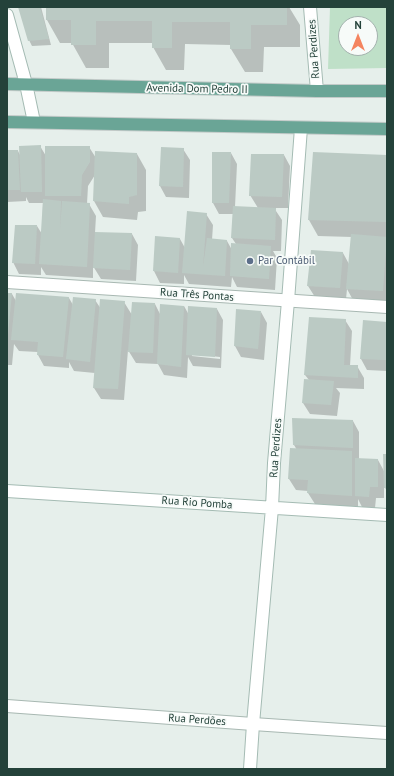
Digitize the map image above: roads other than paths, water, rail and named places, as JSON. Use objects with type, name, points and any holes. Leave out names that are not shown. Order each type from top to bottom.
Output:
[{"type":"main road","name":"Avenida Dom Pedro II","points":[[7,84],[317,92],[387,91]]},
{"type":"main road","points":[[7,122],[387,129]]},
{"type":"street","name":"Rua Perdizes","points":[[310,7],[317,92]]},
{"type":"street","points":[[7,15],[26,84],[34,122]]},
{"type":"street","name":"Rua Perdizes","points":[[250,769],[272,508],[274,463],[301,128]]},
{"type":"street","name":"Rua Três Pontas","points":[[7,282],[387,308]]},
{"type":"street","name":"Rua Rio Pomba","points":[[7,491],[387,515]]},
{"type":"street","name":"Rua Perdões","points":[[7,706],[387,733]]},
{"type":"place","name":"Par Contábil","points":[[250,261]]}]
